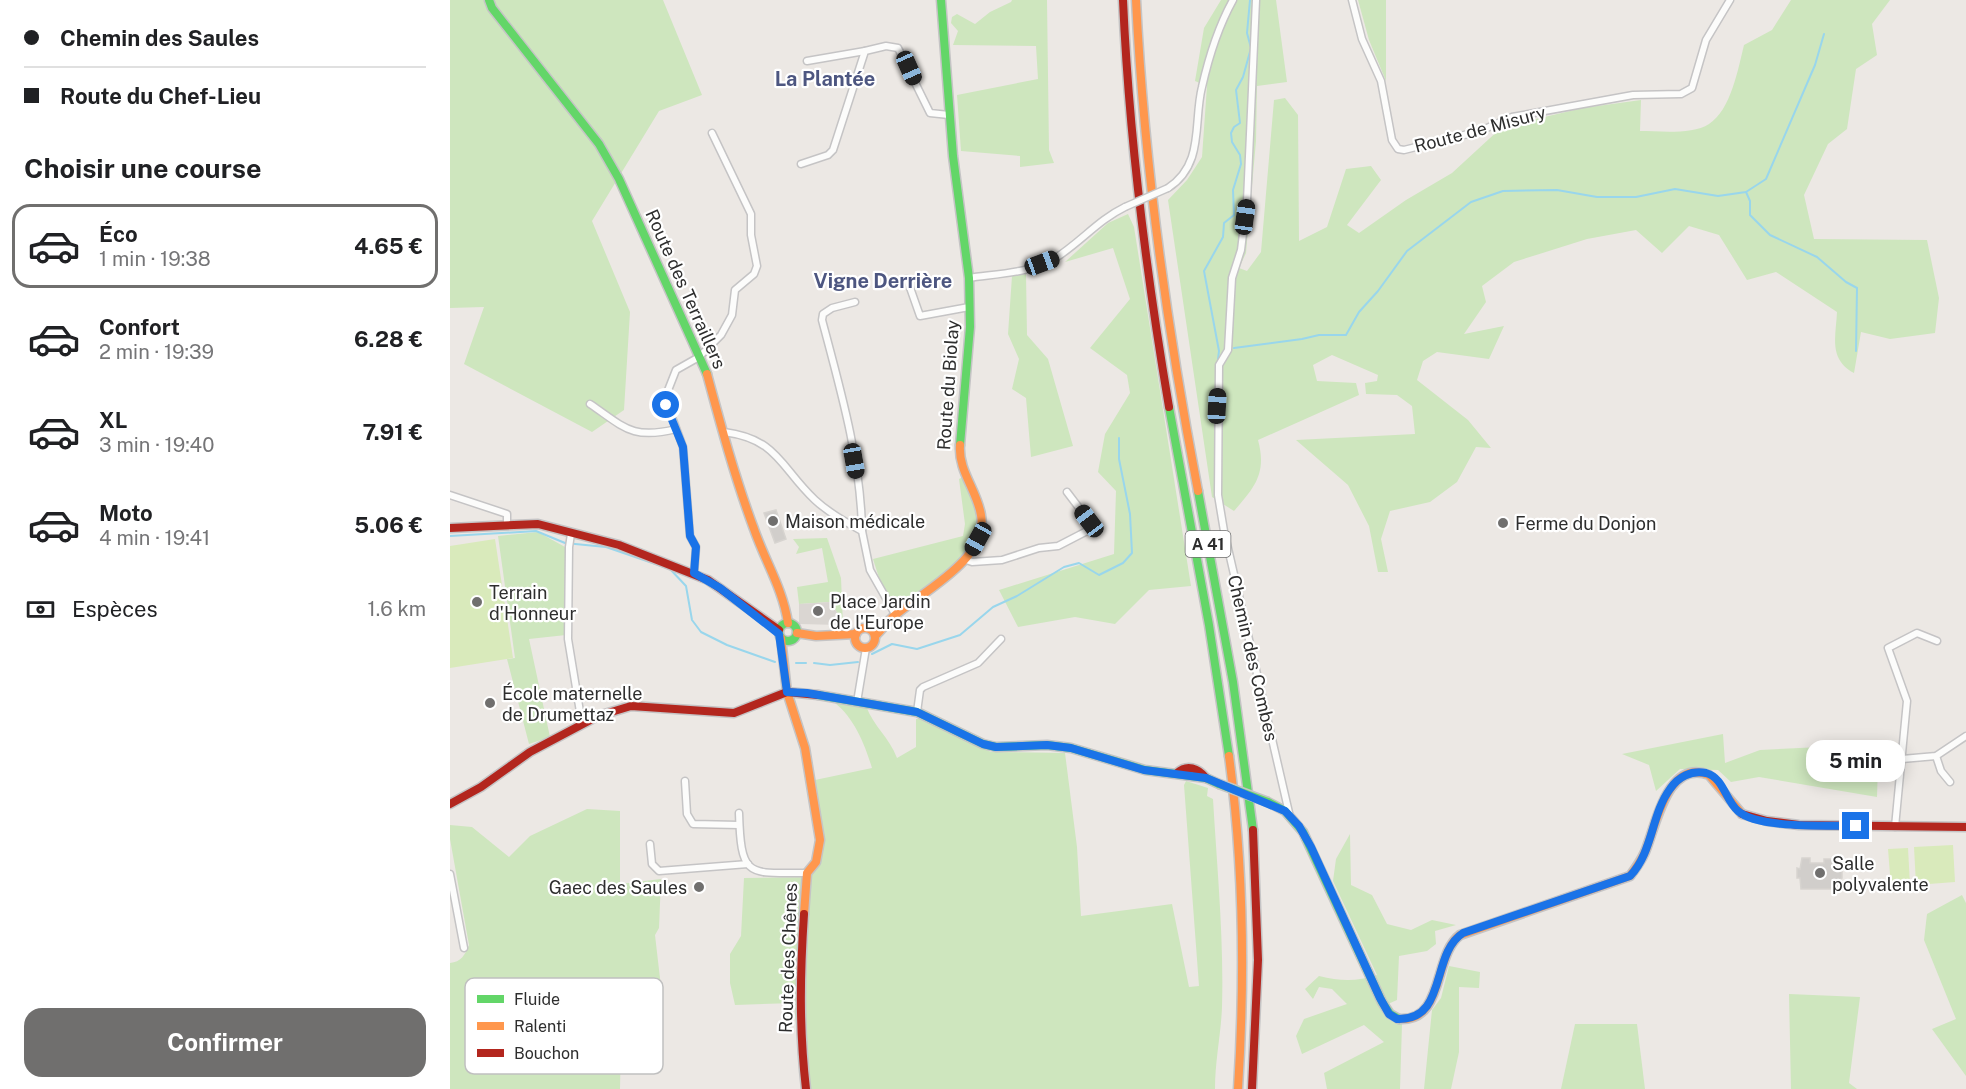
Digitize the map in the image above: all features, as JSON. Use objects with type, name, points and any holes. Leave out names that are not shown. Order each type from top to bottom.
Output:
[{"type":"main road","name":"Route des Terraillers","points":[[489,0],[492,8],[599,144],[619,179],[710,383],[754,530],[785,602],[790,624],[787,636]]},
{"type":"main road","name":"Route du Biolay","points":[[874,633],[966,560],[982,525],[980,508],[959,456],[969,278],[949,115],[940,0]]},
{"type":"main road","name":"A 41","points":[[1123,0],[1130,118],[1149,278],[1217,666],[1239,826],[1245,933],[1239,1089]]},
{"type":"main road","name":"A 41","points":[[1136,0],[1146,144],[1160,258],[1186,425],[1237,706],[1250,806],[1258,932],[1256,1035],[1252,1089]]},
{"type":"main road","points":[[450,528],[538,524],[570,540],[619,545],[694,573],[720,588],[768,625],[787,636],[856,637]]},
{"type":"main road","points":[[787,636],[790,624]]},
{"type":"main road","points":[[864,628],[874,633],[873,644],[866,648],[858,644],[856,637],[864,628]]},
{"type":"main road","name":"Route des Chênes","points":[[787,636],[783,656],[787,692],[805,748],[820,840],[816,862],[807,873],[800,972],[800,1034],[806,1089]]},
{"type":"main road","points":[[450,804],[481,787],[539,747],[598,716],[631,706],[734,713],[787,692],[807,693],[917,712],[989,746],[1016,748],[1047,745],[1071,748],[1144,770],[1177,773],[1185,768],[1195,769],[1202,772],[1206,778],[1219,784],[1268,802],[1285,811],[1290,817],[1306,838],[1322,870],[1380,998],[1389,1014],[1400,1019],[1415,1016],[1428,1006],[1435,992],[1447,950],[1454,939],[1463,933],[1630,876],[1643,858],[1666,795],[1674,783],[1686,775],[1699,772],[1713,777],[1737,810],[1757,819],[1798,825],[1966,827]]},
{"type":"street","points":[[969,278],[1031,267],[1054,259],[1108,216],[1168,188],[1180,178],[1194,155],[1201,90],[1208,61],[1216,36],[1233,0]]},
{"type":"street","name":"Chemin des Combes","points":[[1256,0],[1247,201],[1240,250],[1233,278],[1228,350],[1218,365],[1218,495],[1224,531],[1290,817]]},
{"type":"street","name":"Route de Misury","points":[[1352,0],[1362,39],[1381,81],[1392,140],[1398,149],[1404,150],[1480,131],[1512,117],[1633,95],[1681,94],[1692,88],[1706,40],[1730,0]]},
{"type":"street","points":[[807,61],[886,46],[898,48],[930,113],[949,115]]},
{"type":"street","points":[[801,164],[828,155],[833,150],[865,51]]},
{"type":"street","points":[[694,573],[696,547],[690,536],[683,447],[665,398],[676,370],[699,357],[721,335],[732,315],[735,290],[754,274],[757,266],[751,234],[751,214],[712,133]]},
{"type":"street","points":[[907,279],[920,316],[969,307]]},
{"type":"street","points":[[855,302],[832,308],[823,314],[822,320],[851,441],[861,501],[862,531],[870,570],[892,618]]},
{"type":"street","points":[[590,404],[629,431],[642,433],[676,429]]},
{"type":"street","points":[[724,432],[748,437],[766,446],[785,464],[814,499],[832,514],[862,531]]},
{"type":"street","points":[[966,560],[972,562],[1002,560],[1039,548],[1058,546],[1087,531],[1090,527],[1089,521],[1067,492]]},
{"type":"street","points":[[450,495],[507,514],[507,524]]},
{"type":"street","points":[[570,540],[568,639],[582,724]]},
{"type":"street","points":[[1894,826],[1907,701],[1888,648],[1917,633],[1937,641]]},
{"type":"street","points":[[917,712],[920,690],[923,687],[978,663],[1001,639]]},
{"type":"street","points":[[857,702],[866,648]]},
{"type":"street","points":[[1902,759],[1936,756],[1966,736]]},
{"type":"street","points":[[1936,756],[1941,771],[1950,782]]},
{"type":"street","points":[[685,781],[687,814],[691,822],[698,826],[740,825]]},
{"type":"street","points":[[739,813],[741,847],[753,870],[764,874],[807,873]]},
{"type":"street","points":[[650,844],[652,864],[659,871],[748,864]]},
{"type":"street","points":[[450,874],[464,948]]},
{"type":"green space","points":[[450,0],[663,0],[702,95],[659,111],[592,221],[630,312],[624,410],[592,432],[464,364],[484,307],[450,308]]},
{"type":"green space","points":[[1012,0],[1047,0],[1049,150],[1054,163],[1020,167],[1020,156],[961,151],[957,95],[1038,79],[1036,46],[953,45],[958,31],[951,23],[952,17],[957,14],[975,24],[990,12]]},
{"type":"green space","points":[[1221,0],[1276,0],[1287,82],[1257,86],[1256,141],[1246,253],[1239,268],[1247,271],[1261,252],[1274,100],[1285,98],[1298,115],[1299,241],[1327,227],[1346,169],[1371,166],[1381,180],[1347,225],[1359,233],[1406,200],[1452,173],[1502,127],[1583,108],[1641,100],[1640,131],[1675,132],[1694,130],[1709,124],[1717,118],[1728,99],[1744,45],[1772,30],[1791,0],[1890,0],[1872,24],[1877,55],[1856,69],[1847,129],[1828,144],[1804,195],[1814,239],[1927,240],[1939,298],[1935,333],[1890,339],[1861,332],[1854,373],[1840,361],[1837,354],[1835,338],[1837,312],[1776,272],[1747,280],[1719,235],[1689,226],[1662,253],[1636,230],[1587,239],[1514,262],[1482,286],[1486,302],[1464,334],[1504,326],[1489,359],[1437,352],[1423,361],[1417,380],[1468,420],[1491,448],[1476,447],[1457,482],[1430,502],[1390,511],[1381,539],[1388,572],[1378,572],[1369,526],[1348,485],[1296,440],[1415,434],[1412,406],[1397,395],[1366,394],[1365,383],[1377,381],[1378,375],[1332,355],[1313,365],[1317,381],[1356,383],[1359,395],[1258,440],[1260,471],[1253,487],[1234,511],[1212,497],[1168,200],[1187,180],[1202,157],[1207,86],[1195,81],[1204,28]]},
{"type":"green space","points":[[1358,0],[1386,0],[1386,81],[1369,40]]},
{"type":"green space","points":[[1128,214],[1134,227],[1191,586],[1149,590],[1115,624],[1075,617],[1018,627],[999,590],[1114,554],[1116,491],[1098,472],[1105,434],[1130,393],[1127,375],[1090,348],[1130,299],[1113,248],[1065,262],[1108,223]]},
{"type":"green space","points":[[1026,274],[1027,335],[1048,359],[1073,446],[1031,457],[1026,398],[1012,389],[1019,359],[1008,334],[1012,276]]},
{"type":"green space","points":[[963,477],[976,511],[978,522],[976,535],[959,560],[947,571],[895,606],[881,584],[873,559],[963,536],[965,524],[959,479]]},
{"type":"green space","points":[[538,532],[565,547],[566,635],[529,639],[550,737],[529,744],[507,659],[515,658],[498,536]]},
{"type":"green space","points":[[827,538],[841,578],[843,625],[840,625],[838,614],[830,602],[799,604],[797,587],[828,582],[822,548],[796,554],[799,547],[793,539]]},
{"type":"green space","name":"Terrain d'Honneur","points":[[495,539],[513,658],[450,668],[450,546]]},
{"type":"green space","points":[[835,703],[866,706],[897,758],[916,747],[916,719],[924,719],[991,752],[1065,753],[1077,847],[1081,916],[1172,904],[1189,987],[1199,986],[1184,785],[1186,781],[1208,788],[1207,796],[1213,799],[1222,955],[1222,1007],[1215,1089],[802,1089],[794,1003],[735,1005],[730,983],[730,954],[741,936],[744,878],[811,877],[823,853],[815,780],[872,768],[854,725]]},
{"type":"green space","points":[[1723,734],[1725,763],[1760,750],[1842,746],[1878,766],[1877,797],[1759,777],[1731,782],[1718,770],[1680,769],[1656,791],[1649,765],[1622,754]]},
{"type":"green space","points":[[587,809],[620,811],[620,884],[661,879],[659,928],[655,935],[660,978],[465,978],[465,1074],[620,1074],[620,1089],[450,1089],[450,963],[462,957],[469,945],[450,839],[450,825],[472,827],[509,857],[530,836]]},
{"type":"green space","points":[[1350,834],[1351,885],[1372,895],[1387,924],[1411,930],[1432,920],[1456,925],[1435,931],[1436,944],[1427,951],[1399,956],[1397,1000],[1388,1004],[1402,1024],[1400,1089],[1327,1089],[1324,1073],[1384,1042],[1364,1025],[1302,1054],[1296,1036],[1304,1019],[1347,1004],[1332,989],[1319,987],[1313,999],[1305,989],[1319,976],[1348,980],[1377,975],[1333,881],[1336,859]]},
{"type":"green space","points":[[1953,845],[1955,882],[1916,885],[1914,847]]},
{"type":"green space","points":[[1908,848],[1910,885],[1891,887],[1888,849]]},
{"type":"green space","points":[[1962,895],[1966,903],[1966,1076],[1932,1029],[1956,1019],[1924,940],[1927,914]]},
{"type":"green space","points":[[1449,966],[1480,972],[1479,988],[1459,987],[1459,1052],[1451,1089],[1424,1089],[1432,1010],[1441,998]]},
{"type":"green space","points":[[1789,994],[1860,997],[1849,1083],[1857,1089],[1791,1089]]},
{"type":"green space","points":[[1575,1024],[1637,1024],[1645,1089],[1561,1089]]},
{"type":"shaded area","name":"Place Jardin de l'Europe","points":[[830,602],[838,614],[840,625],[799,624],[799,604]]},
{"type":"building","name":"Maison médicale","points":[[776,510],[786,539],[775,543],[764,513]]},
{"type":"building","name":"Salle polyvalente","points":[[1802,858],[1810,858],[1810,863],[1824,863],[1824,859],[1838,859],[1838,866],[1842,869],[1842,878],[1838,881],[1838,889],[1801,889],[1800,878],[1797,878],[1797,868],[1800,869]]},
{"type":"waterway","points":[[1218,359],[1219,351],[1204,271],[1223,237],[1224,223],[1234,215],[1233,190],[1241,164],[1240,155],[1232,142],[1231,133],[1240,123],[1236,90],[1243,77],[1251,48],[1247,33],[1250,0]]},
{"type":"waterway","points":[[1234,348],[1319,335],[1346,335],[1359,312],[1378,291],[1407,251],[1471,202],[1503,191],[1557,190],[1597,197],[1636,197],[1675,189],[1718,196],[1746,192],[1766,179],[1815,65],[1824,34]]},
{"type":"waterway","points":[[1746,192],[1750,201],[1750,215],[1770,235],[1817,257],[1846,282],[1857,288],[1856,351]]},
{"type":"waterway","points":[[872,654],[892,644],[917,649],[960,635],[993,607],[1017,596],[1064,567],[1079,563],[1099,575],[1123,563],[1132,553],[1130,514],[1119,459],[1119,438]]},
{"type":"waterway","points":[[450,536],[536,531],[565,543],[606,547],[670,569],[686,586],[692,620],[701,632],[727,645],[775,662]]},
{"type":"waterway","points":[[814,663],[830,665],[858,662]]},
{"type":"waterway","points":[[796,663],[806,663]]},
{"type":"traffic: fast","points":[[489,0],[492,8],[599,144],[619,179],[707,374]]},
{"type":"traffic: fast","points":[[941,0],[953,156],[969,278],[970,327],[960,445]]},
{"type":"traffic: fast","points":[[1169,407],[1209,625],[1229,756]]},
{"type":"traffic: fast","points":[[1198,491],[1233,682],[1253,830]]},
{"type":"traffic: fast","points":[[788,623],[794,626],[797,632],[794,638],[788,641],[782,638],[779,632],[782,626],[788,623]]},
{"type":"traffic: fast","points":[[818,695],[917,712],[983,744],[996,747],[1047,745],[1071,748],[1145,770],[1206,778],[1219,784]]},
{"type":"traffic: fast","points":[[1219,784],[1268,802]]},
{"type":"traffic: fast","points":[[1268,802],[1285,811],[1303,832],[1382,1002],[1390,1014],[1399,1019]]},
{"type":"traffic: slow","points":[[1136,0],[1145,124],[1158,247],[1176,369],[1198,491]]},
{"type":"traffic: slow","points":[[707,374],[741,491],[758,541],[778,587],[788,623]]},
{"type":"traffic: slow","points":[[875,636],[894,616],[951,573],[975,546],[981,531],[981,515],[962,463],[960,445]]},
{"type":"traffic: slow","points":[[865,628],[872,631],[875,638],[872,645],[865,648],[858,645],[855,638],[858,631],[865,628]]},
{"type":"traffic: slow","points":[[797,633],[816,636],[856,634]]},
{"type":"traffic: slow","points":[[781,638],[787,692],[805,748],[820,840],[816,862],[807,873],[804,914]]},
{"type":"traffic: slow","points":[[1229,756],[1238,839],[1242,922],[1242,1005],[1238,1089]]},
{"type":"traffic: slow","points":[[1399,1019],[1414,1017],[1424,1010],[1437,986],[1452,944],[1460,935],[1630,876],[1645,852],[1665,797],[1683,776],[1695,772],[1709,775],[1742,814]]},
{"type":"traffic: jam","points":[[1123,0],[1129,102],[1140,204],[1169,407]]},
{"type":"traffic: jam","points":[[450,528],[538,524],[619,545],[708,580],[779,630]]},
{"type":"traffic: jam","points":[[450,804],[481,787],[530,752],[598,716],[631,706],[734,713],[787,692],[818,695]]},
{"type":"traffic: jam","points":[[1177,773],[1192,768],[1206,778]]},
{"type":"traffic: jam","points":[[1742,814],[1767,821],[1799,825],[1966,827]]},
{"type":"traffic: jam","points":[[1252,1089],[1258,960],[1253,830]]},
{"type":"traffic: jam","points":[[804,914],[801,1002],[806,1089]]},
{"type":"place","name":"Maison médicale","points":[[773,521]]},
{"type":"place","name":"Ferme du Donjon","points":[[1503,523]]},
{"type":"place","name":"Terrain d'Honneur","points":[[477,602]]},
{"type":"place","name":"Place Jardin de l'Europe","points":[[818,611]]},
{"type":"place","name":"École maternelle de Drumettaz","points":[[490,703]]},
{"type":"place","name":"Salle polyvalente","points":[[1820,873]]},
{"type":"place","name":"Gaec des Saules","points":[[699,887]]},
{"type":"district","name":"La Plantée","points":[[825,79]]},
{"type":"district","name":"Vigne Derrière","points":[[883,281]]},
{"type":"route","points":[[666,405],[683,447],[690,536],[696,547],[694,573],[720,588],[779,634],[787,692],[807,693],[917,712],[983,744],[996,747],[1047,745],[1071,748],[1144,770],[1206,778],[1285,811],[1306,838],[1380,998],[1389,1014],[1397,1019],[1408,1019],[1428,1006],[1434,996],[1449,945],[1463,933],[1624,880],[1630,876],[1643,858],[1666,795],[1674,783],[1690,773],[1699,772],[1716,779],[1734,807],[1751,818],[1798,825],[1856,826]]}]
